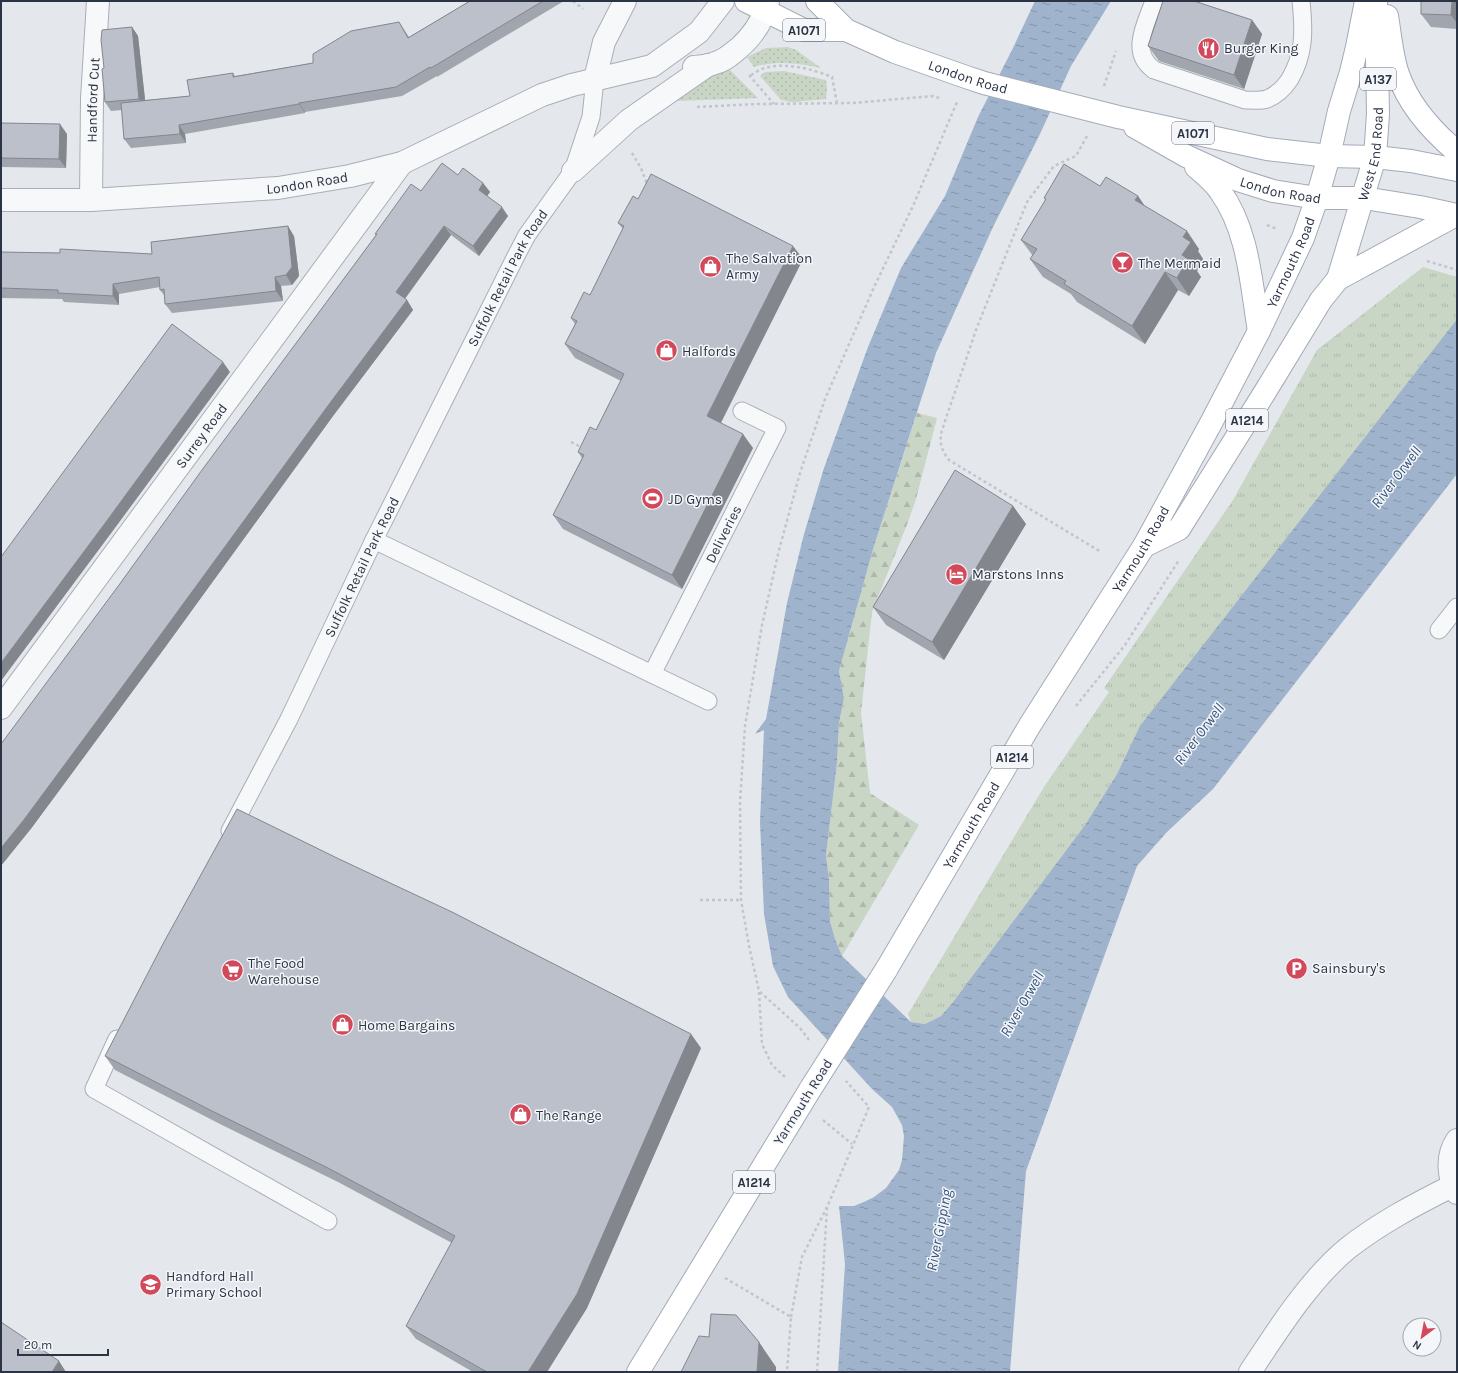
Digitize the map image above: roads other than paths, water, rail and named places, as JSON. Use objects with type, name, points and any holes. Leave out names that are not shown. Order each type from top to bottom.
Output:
[{"type":"main road","name":"A1071","points":[[746,1],[766,6]]},
{"type":"main road","name":"London Road","points":[[817,1],[846,30],[895,52],[975,80],[1118,117],[1267,149],[1329,156],[1375,157],[1411,161],[1457,170]]},
{"type":"main road","name":"A137","points":[[1329,156],[1339,111],[1357,46],[1366,1]]},
{"type":"main road","name":"West End Road","points":[[1338,279],[1364,198],[1375,157],[1378,114],[1376,1]]},
{"type":"main road","points":[[1385,1],[1397,72],[1406,92],[1419,113],[1437,134],[1457,152]]},
{"type":"main road","name":"London Road","points":[[766,6],[804,30],[846,30]]},
{"type":"main road","name":"London Road","points":[[1118,117],[1186,156],[1238,180],[1273,191],[1317,198],[1364,198],[1420,207],[1456,215]]},
{"type":"main road","points":[[1186,156],[1219,189],[1231,207],[1237,220],[1247,260],[1259,331]]},
{"type":"main road","name":"Yarmouth Road","points":[[638,1372],[811,1088],[886,970],[1030,725],[1144,546],[1259,331],[1303,238],[1317,198],[1329,156]]},
{"type":"main road","points":[[1338,279],[1456,215]]},
{"type":"main road","name":"A1214","points":[[1144,546],[1179,529],[1321,300],[1338,279]]},
{"type":"street","name":"Handford Cut","points":[[91,200],[92,99],[98,1]]},
{"type":"street","points":[[595,79],[604,42],[625,1]]},
{"type":"street","name":"London Road","points":[[1,200],[91,200],[278,188],[350,176],[402,163],[542,95],[595,79],[652,66],[699,32],[723,1]]},
{"type":"street","name":"London Road","points":[[652,66],[672,71],[716,63],[731,55],[754,34],[766,6]]},
{"type":"street","points":[[573,171],[629,120],[708,65]]},
{"type":"street","name":"Surrey Road","points":[[1,708],[402,163]]},
{"type":"street","points":[[1250,1372],[1285,1320],[1315,1282],[1348,1249],[1388,1221],[1455,1189],[1449,1172],[1450,1157],[1457,1140]]},
{"type":"lane","points":[[1154,1],[1142,36],[1140,48],[1142,56],[1148,65],[1154,70],[1245,100],[1259,101],[1267,99],[1286,86],[1297,65],[1301,53],[1302,43],[1301,1]]},
{"type":"lane","name":"Suffolk Retail Park Road","points":[[224,842],[289,719],[374,540],[520,248],[527,235],[573,171],[591,117],[595,79]]},
{"type":"lane","name":"Deliveries","points":[[652,674],[777,428],[742,411]]},
{"type":"lane","points":[[374,540],[708,702]]},
{"type":"lane","points":[[1439,630],[1457,607]]},
{"type":"lane","points":[[126,1023],[110,1051],[94,1089],[328,1221]]},
{"type":"water","points":[[1035,1],[1111,1],[1071,66],[1040,134],[993,227],[936,353],[874,546],[839,671],[844,698],[839,723],[837,763],[826,855],[829,880],[830,921],[842,956],[911,1022],[925,1024],[941,1016],[1085,825],[1117,774],[1140,726],[1457,319],[1457,474],[1213,789],[1167,832],[1137,866],[1026,1171],[1010,1372],[838,1372],[845,1264],[839,1206],[854,1206],[874,1197],[886,1188],[899,1170],[902,1160],[904,1136],[902,1125],[892,1107],[872,1089],[788,997],[773,966],[764,914],[760,822],[764,730],[755,734],[766,719],[787,603],[804,534],[824,468],[868,347],[901,268],[945,196],[978,117]]},
{"type":"place","name":"Burger King","points":[[1209,48]]},
{"type":"place","name":"The Mermaid","points":[[1122,263]]},
{"type":"place","name":"The Salvation Army","points":[[710,266]]},
{"type":"place","name":"Halfords","points":[[667,351]]},
{"type":"place","name":"JD Gyms","points":[[653,499]]},
{"type":"place","name":"Marstons Inns","points":[[956,574]]},
{"type":"place","name":"Sainsbury's","points":[[1296,968]]},
{"type":"place","name":"The Food Warehouse","points":[[232,971]]},
{"type":"place","name":"Home Bargains","points":[[343,1025]]},
{"type":"place","name":"The Range","points":[[521,1115]]},
{"type":"place","name":"Handford Hall Primary School","points":[[150,1284]]},
{"type":"water label","name":"River Orwell","points":[[1396,477]]},
{"type":"water label","name":"River Orwell","points":[[1199,734]]},
{"type":"water label","name":"River Orwell","points":[[1022,1004]]},
{"type":"water label","name":"River Gipping","points":[[939,1230]]}]
